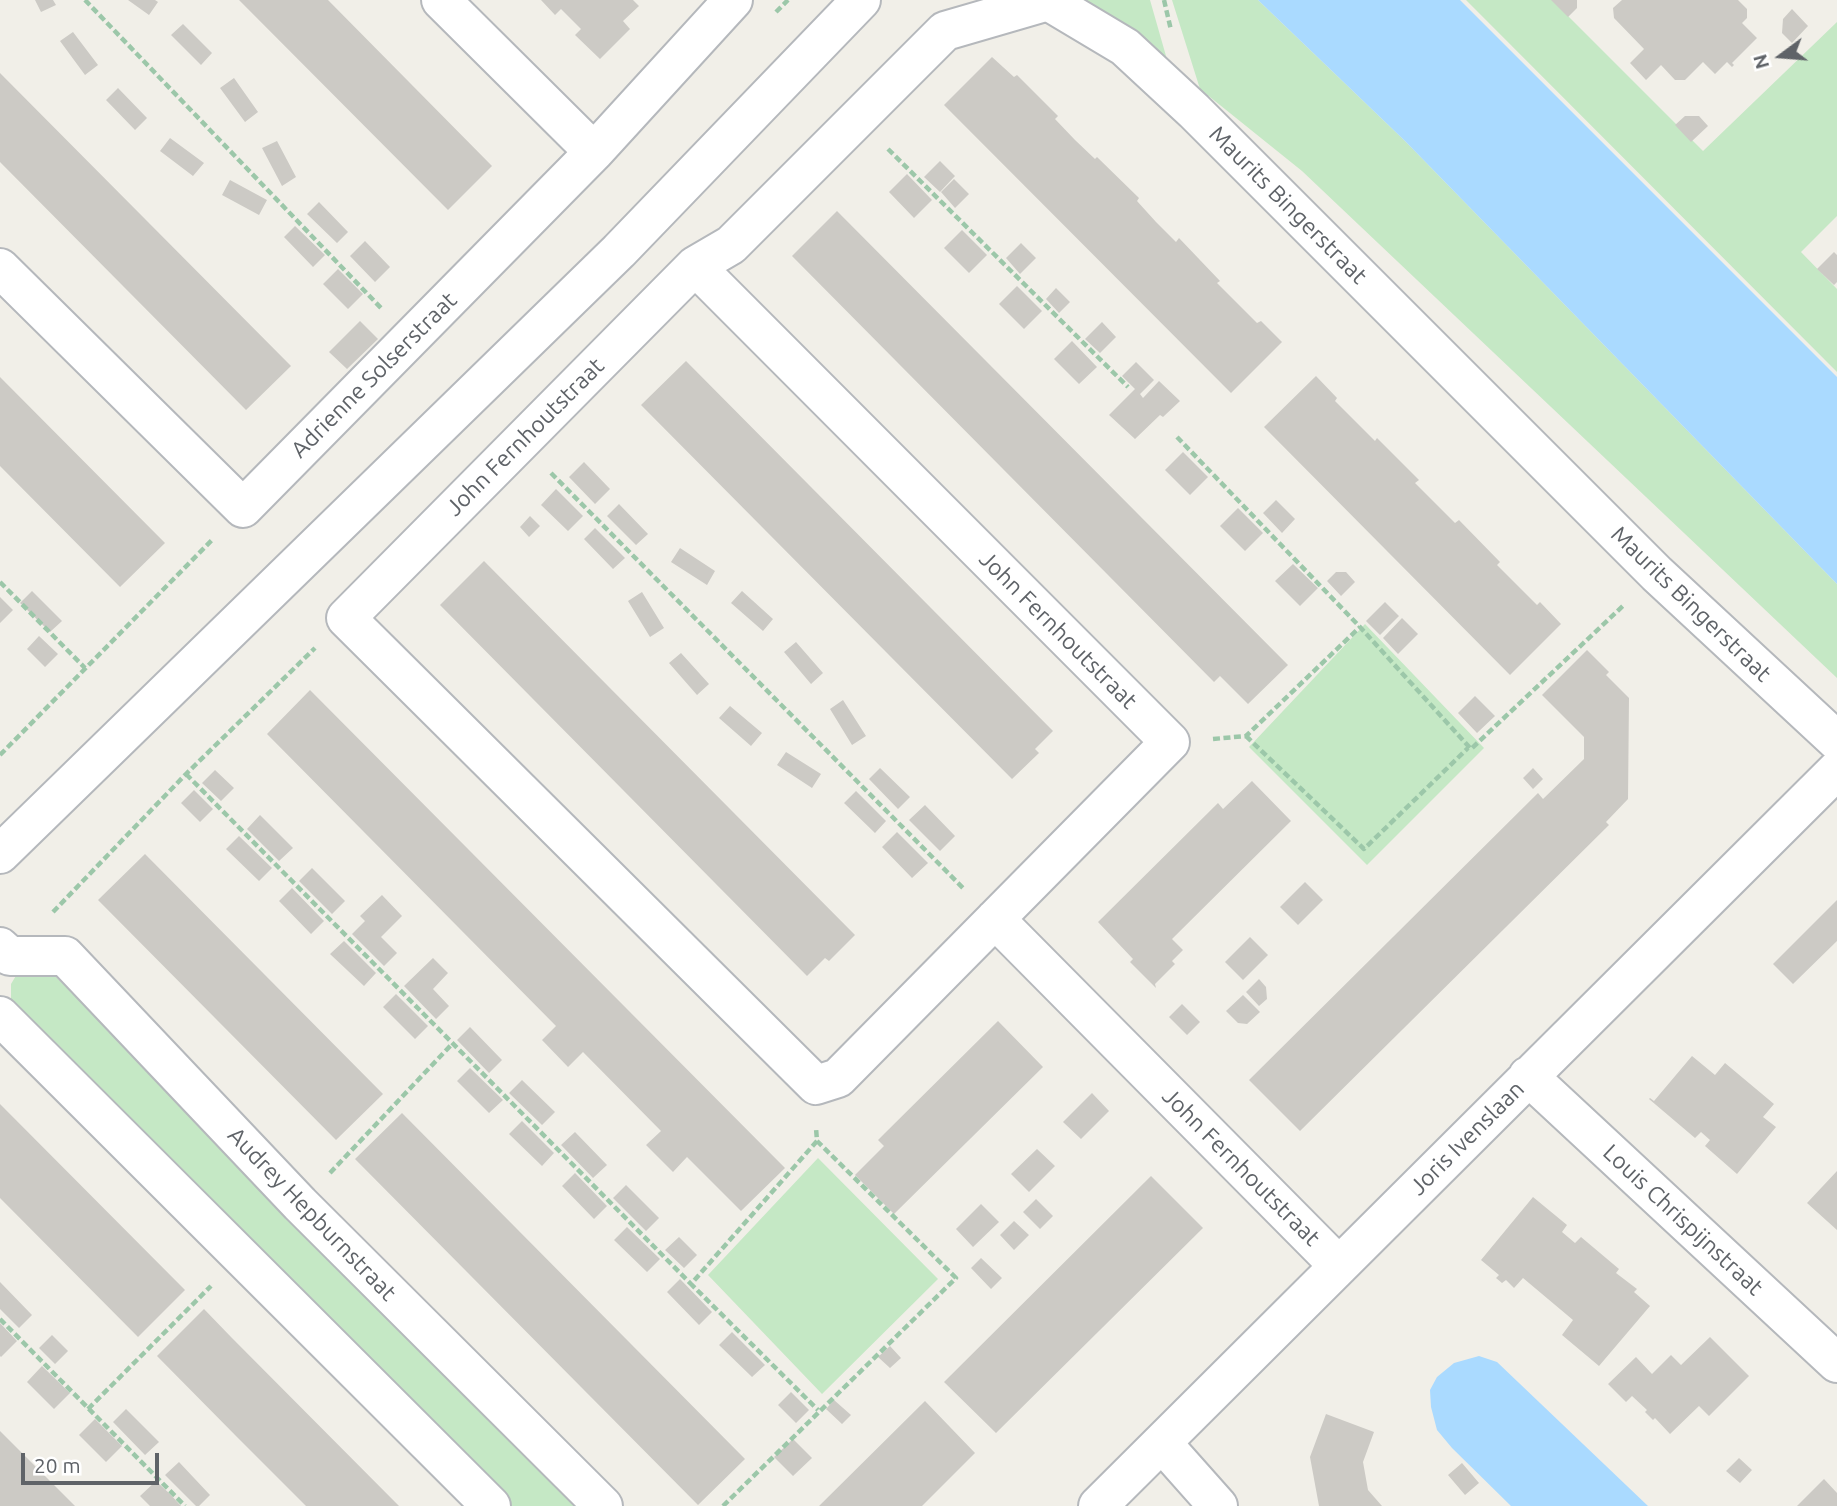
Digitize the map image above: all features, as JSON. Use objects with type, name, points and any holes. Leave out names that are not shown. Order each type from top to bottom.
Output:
[{"type":"street","points":[[441,0],[594,152]]},
{"type":"street","name":"Adrienne Solserstraat","points":[[243,508],[594,152],[733,0]]},
{"type":"street","points":[[0,855],[619,251],[861,0]]},
{"type":"street","name":"Maurits Bingerstraat","points":[[695,266],[731,245],[945,31],[1048,1],[1125,47],[1194,111],[1657,574],[1837,741]]},
{"type":"street","name":"John Fernhoutstraat","points":[[346,618],[695,266],[1170,741]]},
{"type":"street","points":[[0,268],[243,508]]},
{"type":"street","points":[[346,618],[816,1085],[838,1078],[1170,741]]},
{"type":"street","name":"Joris Ivenslaan","points":[[1098,1506],[1837,770]]},
{"type":"street","name":"John Fernhoutstraat","points":[[995,919],[1339,1266]]},
{"type":"street","name":"Audrey Hepburnstraat","points":[[3,957],[65,956],[300,1204],[603,1506]]},
{"type":"street","points":[[3,957],[0,1014],[491,1506]]},
{"type":"street","name":"Louis Chrispijnstraat","points":[[1528,1076],[1837,1363]]},
{"type":"street","points":[[1163,1443],[1218,1506]]},
{"type":"path","points":[[85,0],[411,338]]},
{"type":"path","points":[[858,118],[1128,387]]},
{"type":"path","points":[[1177,437],[1360,626],[1471,749],[1657,574]]},
{"type":"path","points":[[521,442],[995,919]]},
{"type":"path","points":[[0,755],[243,508]]},
{"type":"path","points":[[0,582],[85,668]]},
{"type":"path","points":[[3,957],[346,618]]},
{"type":"path","points":[[1170,741],[1246,736],[1360,626]]},
{"type":"path","points":[[1246,736],[1364,849],[1468,748]]},
{"type":"path","points":[[186,774],[818,1410]]},
{"type":"path","points":[[300,1204],[452,1044]]},
{"type":"path","points":[[691,1284],[817,1141],[816,1085]]},
{"type":"path","points":[[723,1506],[818,1410],[956,1278],[817,1141]]},
{"type":"path","points":[[88,1409],[240,1256]]},
{"type":"path","points":[[0,1319],[185,1506]]},
{"type":"green space","points":[[1086,0],[1150,0],[1168,63],[1105,13]]},
{"type":"green space","points":[[1172,0],[1258,0],[1405,141],[1837,584],[1837,678],[1302,171],[1200,89]]},
{"type":"green space","points":[[1466,0],[1552,0],[1703,151],[1837,22],[1837,216],[1801,252],[1837,289],[1837,372]]},
{"type":"green space","points":[[1365,624],[1484,748],[1367,865],[1249,747]]},
{"type":"green space","points":[[52,973],[584,1506],[509,1506],[11,1001],[11,984],[17,974]]},
{"type":"green space","points":[[818,1158],[938,1279],[822,1394],[708,1275]]},
{"type":"water","points":[[1258,0],[1460,0],[1837,377],[1837,584],[1405,141]]},
{"type":"water","points":[[1479,1356],[1497,1362],[1648,1506],[1511,1506],[1437,1430],[1431,1407],[1430,1390],[1437,1377],[1454,1363]]},
{"type":"building","points":[[35,0],[53,0],[56,5],[41,12]]},
{"type":"building","points":[[128,0],[155,0],[158,2],[149,15]]},
{"type":"building","points":[[239,0],[328,0],[492,166],[448,210]]},
{"type":"building","points":[[541,0],[633,0],[639,6],[623,21],[630,29],[600,59],[575,35],[581,29],[561,9],[555,15]]},
{"type":"building","points":[[1551,0],[1577,0],[1577,8],[1568,17]]},
{"type":"building","points":[[1622,0],[1738,0],[1747,9],[1747,18],[1742,23],[1757,38],[1732,63],[1732,67],[1727,62],[1715,74],[1703,62],[1685,80],[1675,80],[1661,65],[1646,80],[1630,63],[1644,49],[1614,18],[1613,8]]},
{"type":"building","points":[[1792,9],[1808,26],[1792,43],[1782,33],[1783,19]]},
{"type":"building","points":[[183,24],[212,53],[201,65],[171,35]]},
{"type":"building","points":[[73,32],[98,65],[85,75],[60,41]]},
{"type":"building","points":[[992,57],[1014,77],[1017,75],[1058,116],[1055,119],[1075,140],[1095,159],[1097,157],[1139,198],[1137,201],[1156,222],[1176,242],[1179,238],[1220,281],[1217,283],[1257,323],[1261,321],[1282,342],[1231,393],[944,105]]},
{"type":"building","points":[[0,73],[291,366],[246,410],[0,162]]},
{"type":"building","points":[[234,78],[258,112],[245,122],[220,88]]},
{"type":"building","points":[[118,88],[147,118],[135,130],[106,100]]},
{"type":"building","points":[[1685,116],[1699,116],[1708,126],[1691,142],[1675,125]]},
{"type":"building","points":[[170,138],[204,163],[193,176],[160,151]]},
{"type":"building","points":[[277,141],[296,177],[282,186],[262,148]]},
{"type":"building","points":[[940,161],[955,176],[940,192],[924,177]]},
{"type":"building","points":[[907,174],[932,200],[914,218],[889,192]]},
{"type":"building","points":[[954,179],[969,194],[955,208],[941,192]]},
{"type":"building","points":[[230,180],[267,200],[259,215],[222,195]]},
{"type":"building","points":[[319,202],[348,232],[337,243],[307,214]]},
{"type":"building","points":[[837,211],[1288,665],[1248,704],[1220,676],[1214,682],[792,256]]},
{"type":"building","points":[[295,226],[325,255],[313,267],[284,237]]},
{"type":"building","points":[[962,230],[987,255],[969,273],[944,248]]},
{"type":"building","points":[[365,241],[390,267],[375,282],[350,256]]},
{"type":"building","points":[[1021,243],[1036,258],[1020,274],[1006,258]]},
{"type":"building","points":[[1834,252],[1837,255],[1837,282],[1834,285],[1817,269]]},
{"type":"building","points":[[338,269],[363,294],[348,309],[323,284]]},
{"type":"building","points":[[1017,286],[1042,311],[1024,329],[999,304]]},
{"type":"building","points":[[1056,288],[1070,302],[1059,313],[1046,299]]},
{"type":"building","points":[[360,321],[378,339],[347,369],[329,352]]},
{"type":"building","points":[[1102,322],[1116,337],[1100,353],[1085,339]]},
{"type":"building","points":[[1072,341],[1097,367],[1079,384],[1054,359]]},
{"type":"building","points":[[686,361],[1053,731],[1035,749],[1039,753],[1012,779],[641,405]]},
{"type":"building","points":[[1136,362],[1154,380],[1140,394],[1143,398],[1159,381],[1180,401],[1163,417],[1160,415],[1135,439],[1109,415],[1135,389],[1122,376]]},
{"type":"building","points":[[1316,376],[1337,398],[1335,401],[1419,480],[1415,483],[1455,523],[1459,520],[1500,562],[1497,565],[1537,605],[1540,602],[1561,624],[1510,675],[1264,427]]},
{"type":"building","points":[[0,377],[165,543],[120,587],[0,466]]},
{"type":"building","points":[[1183,452],[1208,477],[1190,495],[1165,470]]},
{"type":"building","points":[[584,462],[610,489],[595,504],[569,477]]},
{"type":"building","points":[[556,489],[583,516],[568,531],[541,505]]},
{"type":"building","points":[[1276,500],[1295,519],[1282,533],[1263,513]]},
{"type":"building","points":[[619,504],[648,534],[636,545],[607,516]]},
{"type":"building","points":[[1238,508],[1263,533],[1245,551],[1220,526]]},
{"type":"building","points":[[530,516],[540,526],[529,537],[520,527]]},
{"type":"building","points":[[595,528],[625,558],[613,569],[584,539]]},
{"type":"building","points":[[680,548],[715,571],[707,585],[671,562]]},
{"type":"building","points":[[484,561],[855,935],[829,961],[825,958],[807,976],[440,605]]},
{"type":"building","points":[[1293,564],[1318,588],[1300,606],[1275,581]]},
{"type":"building","points":[[1336,572],[1346,572],[1355,582],[1341,596],[1327,581]]},
{"type":"building","points":[[32,591],[62,621],[50,632],[20,603]]},
{"type":"building","points":[[742,591],[773,619],[763,631],[731,603]]},
{"type":"building","points":[[642,592],[664,628],[650,637],[628,601]]},
{"type":"building","points":[[0,597],[13,610],[0,623]]},
{"type":"building","points":[[1385,602],[1399,616],[1380,635],[1366,621]]},
{"type":"building","points":[[1402,618],[1418,634],[1398,654],[1383,638]]},
{"type":"building","points":[[39,636],[58,654],[45,667],[27,649]]},
{"type":"building","points":[[796,642],[823,673],[811,684],[784,652]]},
{"type":"building","points":[[1587,650],[1609,672],[1606,675],[1629,698],[1628,799],[1606,822],[1609,825],[1300,1131],[1249,1080],[1538,793],[1543,799],[1584,759],[1584,737],[1542,695]]},
{"type":"building","points":[[681,653],[709,684],[697,695],[669,663]]},
{"type":"building","points":[[310,690],[785,1168],[741,1211],[687,1157],[673,1172],[646,1145],[661,1131],[583,1052],[568,1067],[542,1040],[556,1026],[267,734]]},
{"type":"building","points":[[1475,696],[1495,716],[1477,733],[1458,713]]},
{"type":"building","points":[[843,700],[866,736],[852,745],[830,709]]},
{"type":"building","points":[[730,706],[762,733],[751,746],[719,718]]},
{"type":"building","points":[[786,752],[821,774],[812,788],[777,765]]},
{"type":"building","points":[[880,768],[910,797],[898,809],[869,779]]},
{"type":"building","points":[[1533,768],[1543,779],[1533,789],[1523,778]]},
{"type":"building","points":[[215,770],[234,788],[221,801],[202,783]]},
{"type":"building","points":[[1252,781],[1291,821],[1172,939],[1183,950],[1172,961],[1175,964],[1155,984],[1156,988],[1130,962],[1133,959],[1098,922],[1218,803],[1223,809]]},
{"type":"building","points":[[194,790],[213,809],[200,822],[181,803]]},
{"type":"building","points":[[856,791],[886,821],[875,833],[844,803]]},
{"type":"building","points":[[925,805],[955,836],[940,851],[909,820]]},
{"type":"building","points":[[260,815],[293,848],[279,861],[247,829]]},
{"type":"building","points":[[897,832],[928,863],[912,878],[882,847]]},
{"type":"building","points":[[239,836],[272,868],[259,881],[226,849]]},
{"type":"building","points":[[145,854],[383,1094],[336,1140],[98,900]]},
{"type":"building","points":[[312,868],[345,901],[332,914],[299,881]]},
{"type":"building","points":[[1305,882],[1323,900],[1298,925],[1280,907]]},
{"type":"building","points":[[292,888],[324,921],[311,934],[279,901]]},
{"type":"building","points":[[382,895],[402,916],[381,937],[397,953],[384,966],[352,934],[365,921],[360,916]]},
{"type":"building","points":[[1837,900],[1837,941],[1793,984],[1773,964]]},
{"type":"building","points":[[1250,937],[1268,955],[1243,980],[1225,962]]},
{"type":"building","points":[[344,941],[376,973],[364,986],[330,954]]},
{"type":"building","points":[[433,958],[448,973],[433,989],[449,1006],[436,1019],[404,986]]},
{"type":"building","points":[[1259,979],[1266,987],[1267,999],[1259,1006],[1246,992]]},
{"type":"building","points":[[396,994],[428,1026],[415,1039],[383,1007]]},
{"type":"building","points":[[1243,995],[1260,1012],[1247,1024],[1238,1023],[1226,1011]]},
{"type":"building","points":[[1182,1004],[1200,1022],[1187,1035],[1169,1017]]},
{"type":"building","points":[[998,1021],[1043,1067],[894,1214],[855,1175],[884,1146],[878,1140]]},
{"type":"building","points":[[470,1027],[502,1060],[489,1073],[457,1040]]},
{"type":"building","points":[[1692,1056],[1715,1075],[1725,1063],[1774,1104],[1763,1117],[1776,1127],[1737,1174],[1705,1146],[1710,1140],[1701,1132],[1695,1138],[1649,1099],[1654,1101]]},
{"type":"building","points":[[470,1068],[503,1100],[489,1113],[457,1081]]},
{"type":"building","points":[[522,1080],[555,1112],[542,1125],[509,1093]]},
{"type":"building","points":[[1092,1093],[1109,1111],[1081,1139],[1063,1122]]},
{"type":"building","points":[[0,1104],[185,1290],[138,1337],[0,1198]]},
{"type":"building","points":[[402,1113],[745,1459],[698,1505],[355,1159]]},
{"type":"building","points":[[522,1121],[554,1153],[542,1166],[509,1134]]},
{"type":"building","points":[[575,1132],[607,1165],[593,1178],[561,1145]]},
{"type":"building","points":[[1037,1149],[1055,1166],[1029,1192],[1011,1174]]},
{"type":"building","points":[[1837,1171],[1837,1230],[1807,1203]]},
{"type":"building","points":[[575,1173],[607,1206],[594,1219],[562,1186]]},
{"type":"building","points":[[1151,1176],[1203,1228],[996,1433],[944,1382]]},
{"type":"building","points":[[626,1185],[659,1218],[646,1231],[613,1198]]},
{"type":"building","points":[[1533,1197],[1567,1225],[1562,1232],[1575,1243],[1581,1237],[1619,1269],[1616,1273],[1637,1289],[1634,1292],[1650,1306],[1599,1366],[1562,1335],[1573,1320],[1523,1278],[1514,1288],[1506,1280],[1502,1283],[1496,1278],[1499,1275],[1481,1260]]},
{"type":"building","points":[[1036,1199],[1053,1216],[1040,1229],[1023,1212]]},
{"type":"building","points":[[981,1204],[999,1222],[973,1247],[956,1229]]},
{"type":"building","points":[[1014,1221],[1029,1235],[1014,1250],[1000,1235]]},
{"type":"building","points":[[627,1227],[660,1259],[647,1272],[614,1240]]},
{"type":"building","points":[[679,1237],[697,1255],[684,1268],[665,1250]]},
{"type":"building","points":[[981,1258],[1002,1278],[991,1289],[971,1268]]},
{"type":"building","points":[[680,1279],[712,1312],[699,1325],[667,1292]]},
{"type":"building","points":[[0,1282],[32,1315],[19,1328],[0,1309]]},
{"type":"building","points":[[204,1309],[399,1506],[306,1506],[236,1436],[157,1356]]},
{"type":"building","points":[[0,1323],[17,1341],[1,1357],[0,1356]]},
{"type":"building","points":[[732,1332],[765,1365],[752,1377],[719,1345]]},
{"type":"building","points":[[52,1335],[68,1351],[55,1364],[39,1348]]},
{"type":"building","points":[[1710,1337],[1749,1376],[1709,1416],[1699,1406],[1670,1434],[1655,1418],[1653,1420],[1645,1412],[1647,1410],[1632,1396],[1626,1402],[1608,1384],[1636,1357],[1652,1374],[1671,1355],[1681,1365]]},
{"type":"building","points":[[890,1346],[901,1358],[890,1368],[878,1357]]},
{"type":"building","points":[[42,1366],[70,1393],[54,1409],[27,1382]]},
{"type":"building","points":[[791,1392],[809,1410],[796,1423],[778,1405]]},
{"type":"building","points":[[834,1400],[851,1415],[842,1424],[826,1409]]},
{"type":"building","points":[[925,1401],[975,1453],[922,1506],[819,1506]]},
{"type":"building","points":[[126,1409],[159,1442],[145,1455],[113,1422]]},
{"type":"building","points":[[1326,1414],[1374,1432],[1363,1462],[1368,1490],[1382,1506],[1319,1506],[1310,1457]]},
{"type":"building","points":[[95,1419],[122,1446],[106,1462],[79,1435]]},
{"type":"building","points":[[0,1431],[75,1506],[0,1506]]},
{"type":"building","points":[[793,1439],[812,1458],[793,1476],[774,1457]]},
{"type":"building","points":[[1739,1458],[1752,1470],[1740,1483],[1726,1471]]},
{"type":"building","points":[[179,1462],[210,1495],[199,1506],[165,1475]]},
{"type":"building","points":[[1462,1463],[1479,1483],[1465,1495],[1448,1475]]},
{"type":"building","points":[[1824,1479],[1837,1493],[1837,1506],[1797,1506]]},
{"type":"building","points":[[156,1481],[181,1506],[150,1506],[140,1496]]}]
